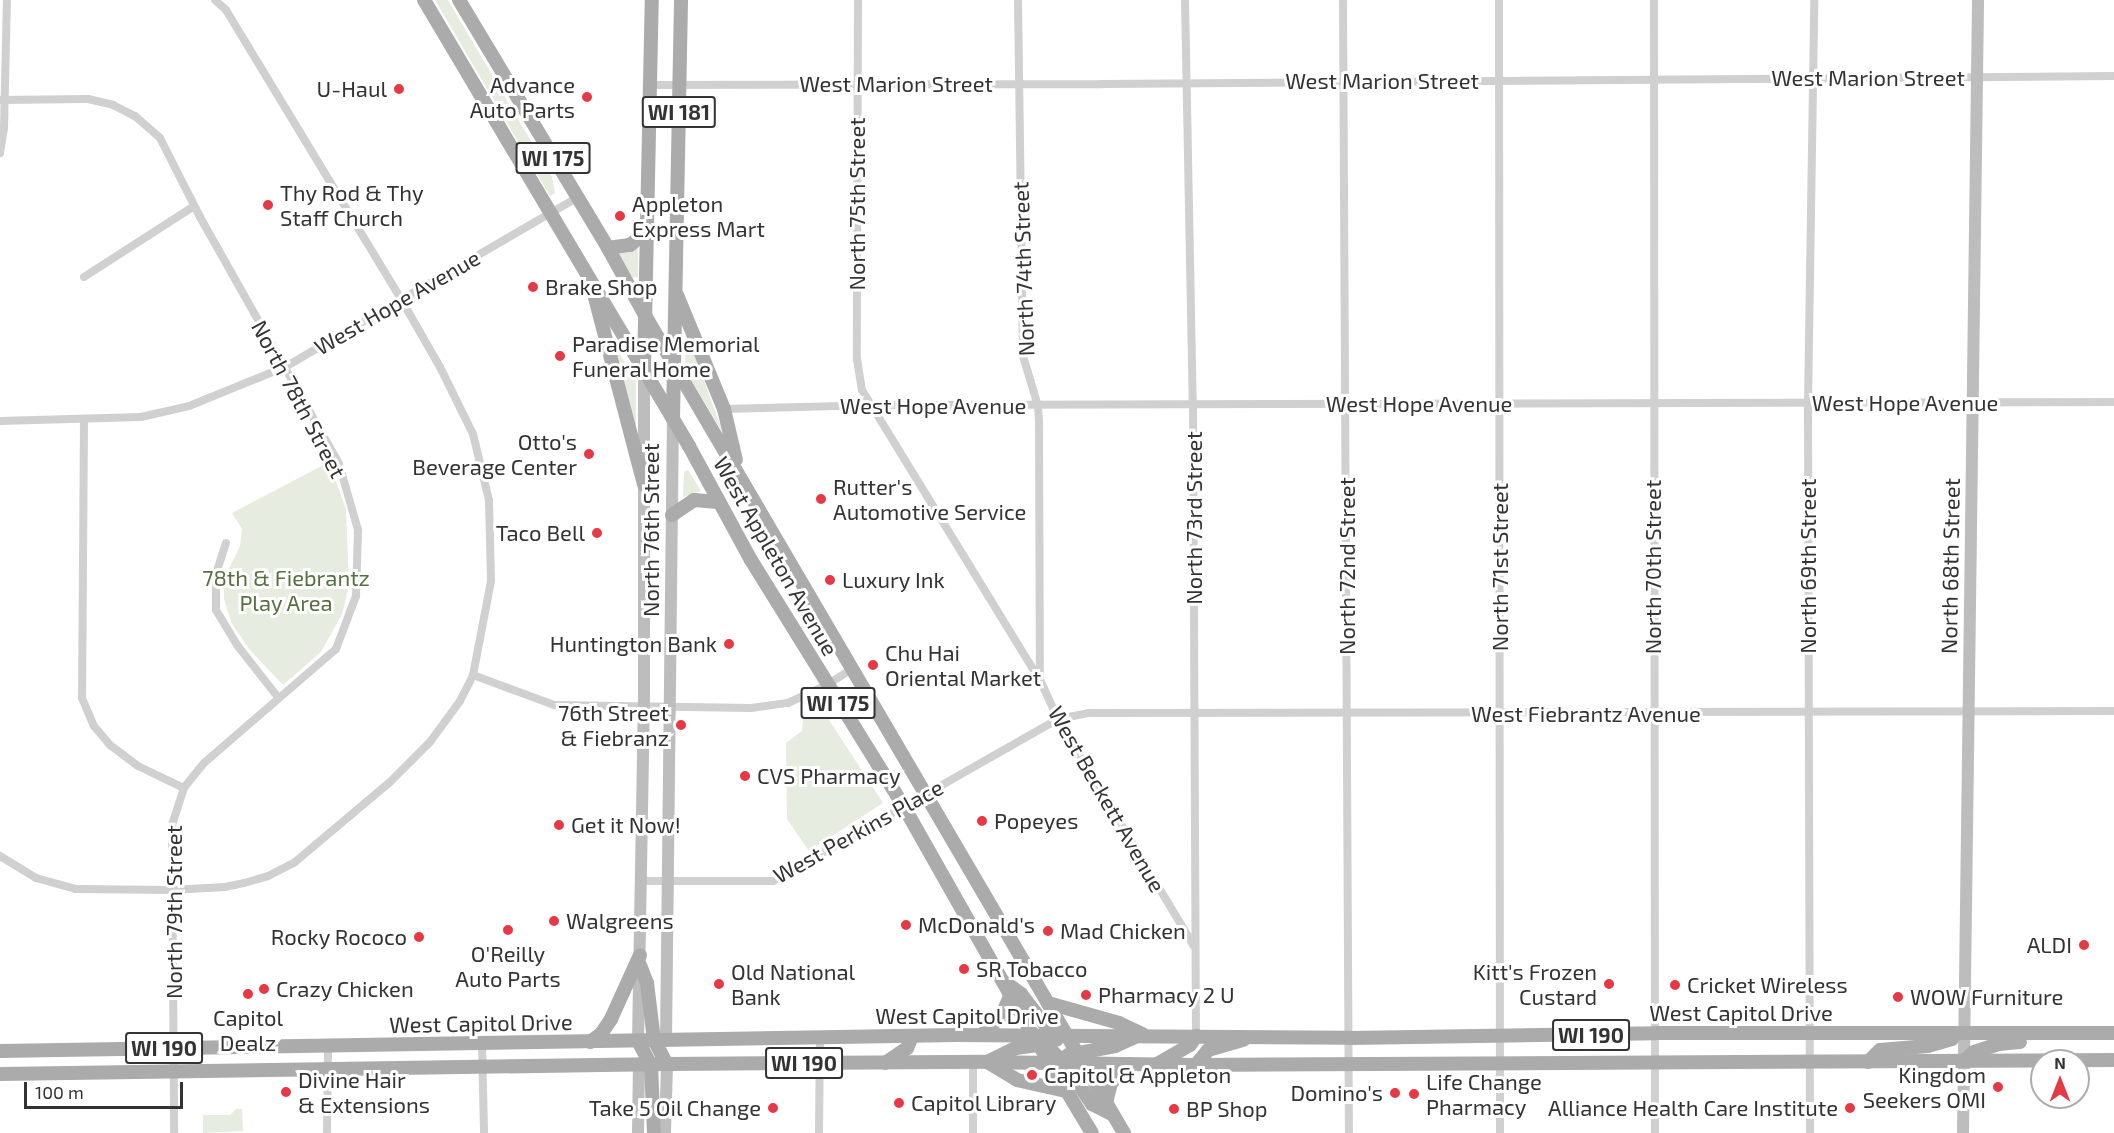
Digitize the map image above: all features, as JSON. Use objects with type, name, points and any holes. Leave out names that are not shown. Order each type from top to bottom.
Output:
[{"type":"main road","name":"West Appleton Avenue","points":[[424,0],[644,370],[718,502],[827,685],[904,807],[1010,996],[1109,1109],[1124,1133]]},
{"type":"main road","name":"West Appleton Avenue","points":[[459,0],[608,248],[646,317],[1048,1003],[1049,1039]]},
{"type":"main road","name":"North 76th Street","points":[[638,1133],[645,1065],[638,1041],[644,706],[644,370],[652,0]]},
{"type":"main road","name":"North 76th Street","points":[[665,1133],[667,1064],[660,1040],[667,882],[672,418],[681,0]]},
{"type":"main road","name":"North 68th Street","points":[[1963,1133],[1978,0]]},
{"type":"main road","points":[[608,248],[630,245],[647,231]]},
{"type":"main road","points":[[591,280],[608,356],[644,485]]},
{"type":"main road","points":[[676,292],[724,409],[739,474]]},
{"type":"main road","points":[[672,515],[694,500],[718,502]]},
{"type":"main road","points":[[640,960],[660,1040]]},
{"type":"main road","points":[[590,1042],[601,1034],[611,1019],[640,960]]},
{"type":"main road","points":[[1002,980],[1021,994],[1049,1039],[1066,1059],[1143,1036]]},
{"type":"main road","points":[[982,1035],[1002,1015],[1010,996]]},
{"type":"main road","points":[[1048,1003],[1119,1023],[1143,1036]]},
{"type":"main road","name":"West Capitol Drive","points":[[0,1051],[982,1035],[1049,1039],[1143,1036],[1501,1037],[1656,1033],[1809,1035],[2114,1033]]},
{"type":"main road","points":[[1964,1061],[1974,1052],[1998,1044],[2028,1041],[2041,1034]]},
{"type":"main road","points":[[1868,1062],[1880,1050],[1928,1046],[1964,1035]]},
{"type":"main road","points":[[1155,1065],[1183,1050],[1196,1036]]},
{"type":"main road","points":[[1196,1065],[1208,1050],[1254,1036]]},
{"type":"main road","points":[[885,1063],[907,1048],[912,1037]]},
{"type":"main road","points":[[987,1062],[1016,1048],[1049,1039]]},
{"type":"main road","name":"West Appleton Avenue","points":[[1066,1059],[1066,1091],[1092,1133]]},
{"type":"main road","name":"West Capitol Drive","points":[[0,1074],[483,1066],[987,1062],[1066,1059],[1155,1065],[2114,1060]]},
{"type":"main road","points":[[987,1062],[1017,1080],[1066,1091]]},
{"type":"main road","points":[[1109,1109],[1112,1081],[1130,1064]]},
{"type":"main road","points":[[645,1065],[654,1133]]},
{"type":"street","points":[[0,153],[7,0]]},
{"type":"street","points":[[0,856],[36,878],[76,889],[171,890],[225,887],[268,876],[295,862],[418,756],[449,717],[473,675],[491,581],[489,500],[472,434],[440,367],[401,299],[226,10],[215,0]]},
{"type":"street","name":"North 75th Street","points":[[858,0],[857,359],[862,390],[872,405]]},
{"type":"street","name":"North 74th Street","points":[[1018,0],[1023,356],[1038,406],[1040,680]]},
{"type":"street","name":"North 73rd Street","points":[[1185,0],[1193,405],[1196,1036]]},
{"type":"street","name":"North 72nd Street","points":[[1343,0],[1347,405],[1349,1133]]},
{"type":"street","name":"North 71st Street","points":[[1499,0],[1502,714],[1500,1133]]},
{"type":"street","name":"North 70th Street","points":[[1654,0],[1655,1133]]},
{"type":"street","name":"North 69th Street","points":[[1810,1133],[1808,403],[1814,0]]},
{"type":"street","name":"West Marion Street","points":[[650,85],[1186,84],[1654,78],[2114,76]]},
{"type":"street","name":"North 78th Street","points":[[2,100],[88,99],[113,105],[135,116],[160,138],[194,206],[339,464],[358,530],[356,596],[336,649],[278,696],[204,763],[184,788]]},
{"type":"street","name":"West Hope Avenue","points":[[0,420],[141,417],[189,406],[285,368],[576,198]]},
{"type":"street","points":[[84,277],[194,206]]},
{"type":"street","name":"West Hope Avenue","points":[[724,409],[872,405],[2114,402]]},
{"type":"street","name":"West Beckett Avenue","points":[[872,405],[1040,680],[1058,719],[1194,946]]},
{"type":"street","points":[[84,420],[82,698],[94,726],[110,745],[138,766],[184,788]]},
{"type":"street","points":[[226,543],[216,573],[216,610],[237,645],[278,696]]},
{"type":"street","points":[[473,675],[554,705],[751,708],[788,703],[827,685],[852,669]]},
{"type":"street","name":"West Fiebrantz Avenue","points":[[1058,719],[1089,713],[1654,714],[2114,711]]},
{"type":"street","name":"West Perkins Place","points":[[642,881],[773,882],[1058,719]]},
{"type":"street","name":"North 79th Street","points":[[174,1133],[172,825],[184,788]]},
{"type":"street","points":[[819,1133],[820,1038]]},
{"type":"street","points":[[483,1044],[484,1133]]},
{"type":"street","points":[[327,1133],[328,1047]]},
{"type":"street","points":[[973,1062],[973,1133]]},
{"type":"green space","points":[[435,0],[448,0],[552,177],[555,193],[550,196]]},
{"type":"green space","points":[[638,248],[638,277],[632,278],[618,254]]},
{"type":"green space","points":[[686,331],[723,433],[685,369]]},
{"type":"green space","points":[[607,332],[636,381],[636,437]]},
{"type":"green space","name":"78th & Fiebrantz Play Area","points":[[329,462],[346,509],[349,586],[342,614],[321,652],[283,685],[249,649],[231,622],[224,599],[224,579],[240,546],[242,529],[232,513]]},
{"type":"green space","points":[[688,470],[701,491],[683,497],[684,472]]},
{"type":"green space","points":[[818,703],[883,803],[809,851],[787,819],[786,743],[802,731],[804,711]]},
{"type":"green space","points":[[236,1109],[242,1109],[243,1131],[203,1133],[203,1115],[230,1115]]},
{"type":"place","name":"U-Haul","points":[[399,89]]},
{"type":"place","name":"Advance Auto Parts","points":[[587,97]]},
{"type":"place","name":"Thy Rod & Thy Staff Church","points":[[268,205]]},
{"type":"place","name":"Appleton Express Mart","points":[[620,216]]},
{"type":"place","name":"Brake Shop","points":[[533,287]]},
{"type":"place","name":"Paradise Memorial Funeral Home","points":[[560,356]]},
{"type":"place","name":"Otto's Beverage Center","points":[[589,454]]},
{"type":"place","name":"Rutter's Automotive Service","points":[[821,499]]},
{"type":"place","name":"Taco Bell","points":[[597,533]]},
{"type":"place","name":"Luxury Ink","points":[[830,580]]},
{"type":"place","name":"Huntington Bank","points":[[729,644]]},
{"type":"place","name":"Chu Hai Oriental Market","points":[[873,665]]},
{"type":"place","name":"76th Street & Fiebranz","points":[[681,725]]},
{"type":"place","name":"CVS Pharmacy","points":[[745,776]]},
{"type":"place","name":"Popeyes","points":[[982,821]]},
{"type":"place","name":"Get it Now!","points":[[559,825]]},
{"type":"place","name":"Walgreens","points":[[554,921]]},
{"type":"place","name":"McDonald's","points":[[906,925]]},
{"type":"place","name":"O'Reilly Auto Parts","points":[[508,930]]},
{"type":"place","name":"Mad Chicken","points":[[1048,931]]},
{"type":"place","name":"Rocky Rococo","points":[[419,937]]},
{"type":"place","name":"ALDI","points":[[2084,945]]},
{"type":"place","name":"SR Tobacco","points":[[964,969]]},
{"type":"place","name":"Old National Bank","points":[[719,984]]},
{"type":"place","name":"Kitt's Frozen Custard","points":[[1609,984]]},
{"type":"place","name":"Cricket Wireless","points":[[1675,985]]},
{"type":"place","name":"Crazy Chicken","points":[[264,989]]},
{"type":"place","name":"Capitol Dealz","points":[[248,994]]},
{"type":"place","name":"Pharmacy 2 U","points":[[1086,995]]},
{"type":"place","name":"WOW Furniture","points":[[1898,997]]},
{"type":"place","name":"Capitol & Appleton","points":[[1032,1075]]},
{"type":"place","name":"Kingdom Seekers OMI","points":[[1998,1087]]},
{"type":"place","name":"Divine Hair & Extensions","points":[[286,1092]]},
{"type":"place","name":"Domino's","points":[[1395,1093]]},
{"type":"place","name":"Life Change Pharmacy","points":[[1414,1094]]},
{"type":"place","name":"Capitol Library","points":[[899,1103]]},
{"type":"place","name":"Take 5 Oil Change","points":[[773,1108]]},
{"type":"place","name":"Alliance Health Care Institute","points":[[1850,1108]]},
{"type":"place","name":"BP Shop","points":[[1174,1109]]}]
